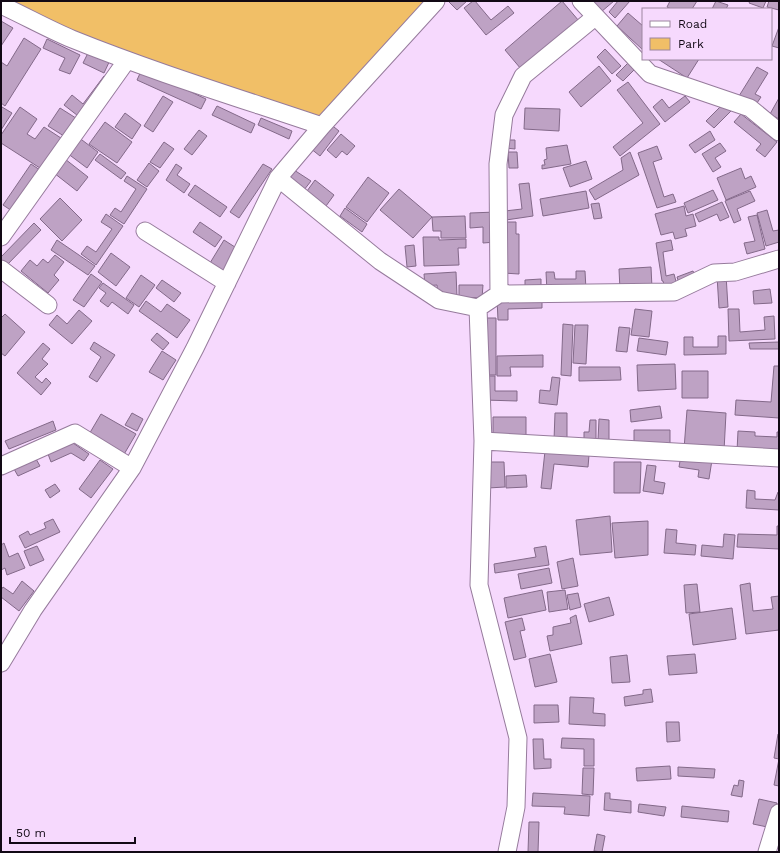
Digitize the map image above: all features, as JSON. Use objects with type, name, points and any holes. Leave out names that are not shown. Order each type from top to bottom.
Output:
[{"type":"street","points":[[1,663],[33,610],[132,468],[195,348],[278,178],[322,126],[436,1]]},
{"type":"street","points":[[580,1],[650,74],[750,108],[779,132]]},
{"type":"street","points":[[1,5],[71,38],[127,60],[322,126]]},
{"type":"street","points":[[499,294],[498,164],[504,115],[523,76],[595,17]]},
{"type":"street","points":[[1,237],[127,60]]},
{"type":"street","points":[[278,178],[380,261],[440,300],[478,308],[499,294],[674,292],[714,273],[735,272],[779,259]]},
{"type":"street","points":[[145,231],[227,282]]},
{"type":"street","points":[[1,269],[48,305]]},
{"type":"street","points":[[478,308],[483,441],[479,585],[518,738],[516,807],[507,852]]},
{"type":"street","points":[[1,466],[75,433],[132,468]]},
{"type":"street","points":[[483,441],[779,458]]},
{"type":"street","points":[[766,852],[779,813]]},
{"type":"green space","points":[[1,1],[436,1],[322,126],[232,96]]},
{"type":"building","points":[[448,1],[467,1],[457,10]]},
{"type":"building","points":[[475,1],[491,20],[508,6],[514,13],[486,35],[464,8]]},
{"type":"building","points":[[562,1],[579,21],[521,69],[505,50]]},
{"type":"building","points":[[591,1],[614,1],[601,12]]},
{"type":"building","points":[[618,1],[630,1],[615,18],[609,12]]},
{"type":"building","points":[[670,1],[697,1],[693,8],[667,7]]},
{"type":"building","points":[[716,1],[728,5],[726,8],[712,8]]},
{"type":"building","points":[[750,1],[766,1],[763,8],[749,3]]},
{"type":"building","points":[[769,1],[779,1],[779,10],[767,7]]},
{"type":"building","points":[[628,13],[642,25],[642,49],[617,26]]},
{"type":"building","points":[[1,21],[13,28],[1,46]]},
{"type":"building","points":[[779,27],[779,48],[772,46]]},
{"type":"building","points":[[24,38],[41,49],[5,106],[1,103],[1,62],[7,66]]},
{"type":"building","points":[[47,39],[80,55],[70,74],[59,70],[65,58],[43,48]]},
{"type":"building","points":[[90,49],[111,58],[104,73],[83,63]]},
{"type":"building","points":[[605,49],[621,66],[612,74],[597,57]]},
{"type":"building","points":[[660,60],[698,60],[687,78]]},
{"type":"building","points":[[628,63],[635,69],[623,81],[616,75]]},
{"type":"building","points":[[599,66],[611,81],[581,107],[569,92]]},
{"type":"building","points":[[757,67],[768,73],[755,94],[761,97],[755,106],[739,96]]},
{"type":"building","points":[[142,69],[206,99],[201,109],[137,80]]},
{"type":"building","points":[[104,76],[111,81],[82,119],[64,105],[72,95],[83,104]]},
{"type":"building","points":[[628,82],[660,124],[620,156],[613,147],[643,123],[617,90]]},
{"type":"building","points":[[163,96],[173,102],[153,132],[144,126]]},
{"type":"building","points":[[685,96],[690,102],[665,122],[653,107],[662,99],[669,108]]},
{"type":"building","points":[[779,98],[779,119],[770,114]]},
{"type":"building","points":[[724,103],[732,110],[714,128],[706,121]]},
{"type":"building","points":[[217,106],[255,124],[251,133],[212,115]]},
{"type":"building","points":[[2,107],[12,113],[1,130],[1,109]]},
{"type":"building","points":[[20,107],[37,119],[27,134],[35,139],[44,127],[64,140],[43,170],[1,143],[1,135]]},
{"type":"building","points":[[60,108],[79,120],[67,138],[48,126]]},
{"type":"building","points":[[525,108],[560,109],[559,131],[524,129]]},
{"type":"building","points":[[125,113],[141,125],[132,139],[115,127]]},
{"type":"building","points":[[741,114],[777,142],[765,157],[756,150],[761,144],[734,122]]},
{"type":"building","points":[[261,118],[292,131],[289,139],[258,125]]},
{"type":"building","points":[[105,122],[132,142],[117,163],[89,144]]},
{"type":"building","points":[[329,123],[339,131],[320,156],[310,148]]},
{"type":"building","points":[[199,130],[207,136],[192,155],[184,149]]},
{"type":"building","points":[[710,131],[715,140],[695,153],[689,145]]},
{"type":"building","points":[[341,134],[355,146],[347,155],[342,151],[336,158],[327,150]]},
{"type":"building","points":[[78,137],[98,152],[87,168],[67,153]]},
{"type":"building","points":[[505,140],[515,140],[515,149],[505,148]]},
{"type":"building","points":[[164,142],[174,149],[160,168],[150,162]]},
{"type":"building","points":[[720,143],[726,151],[715,158],[721,167],[713,172],[702,154]]},
{"type":"building","points":[[567,145],[571,164],[542,169],[542,165],[545,165],[544,160],[547,159],[546,148]]},
{"type":"building","points":[[657,146],[662,159],[653,162],[664,197],[673,194],[676,202],[657,208],[638,153]]},
{"type":"building","points":[[508,152],[517,152],[518,168],[509,168]]},
{"type":"building","points":[[630,152],[639,175],[595,200],[589,190],[623,170],[621,158]]},
{"type":"building","points":[[100,154],[126,173],[121,179],[95,160]]},
{"type":"building","points":[[65,159],[88,177],[77,191],[54,173]]},
{"type":"building","points":[[586,161],[592,179],[570,187],[563,168]]},
{"type":"building","points":[[149,163],[159,171],[147,187],[137,180]]},
{"type":"building","points":[[31,164],[43,172],[15,213],[3,205]]},
{"type":"building","points":[[176,164],[182,168],[177,175],[190,184],[184,193],[166,180]]},
{"type":"building","points":[[263,164],[272,169],[239,218],[230,212]]},
{"type":"building","points":[[741,168],[745,179],[751,176],[756,187],[726,200],[717,178]]},
{"type":"building","points":[[294,170],[311,181],[304,190],[288,179]]},
{"type":"building","points":[[127,176],[147,189],[124,224],[110,215],[115,208],[121,212],[136,189],[124,181]]},
{"type":"building","points":[[368,177],[389,193],[367,222],[346,207]]},
{"type":"building","points":[[315,180],[334,195],[326,206],[307,191]]},
{"type":"building","points":[[529,183],[533,216],[506,220],[505,211],[522,209],[519,184]]},
{"type":"building","points":[[195,185],[227,207],[220,217],[188,195]]},
{"type":"building","points":[[399,189],[432,217],[413,238],[380,210]]},
{"type":"building","points":[[713,190],[718,200],[688,213],[684,203]]},
{"type":"building","points":[[586,191],[589,208],[543,216],[540,199]]},
{"type":"building","points":[[750,191],[755,201],[737,209],[741,220],[734,223],[725,201]]},
{"type":"building","points":[[60,198],[82,220],[62,241],[40,219]]},
{"type":"building","points":[[722,202],[729,217],[720,221],[717,214],[699,222],[695,214]]},
{"type":"building","points":[[599,203],[602,218],[594,219],[591,204]]},
{"type":"building","points":[[684,206],[686,216],[693,214],[696,226],[685,229],[687,236],[675,239],[673,232],[661,235],[655,214]]},
{"type":"building","points":[[345,208],[367,224],[362,232],[340,216]]},
{"type":"building","points":[[767,210],[773,231],[779,230],[779,242],[766,246],[757,213]]},
{"type":"building","points":[[496,212],[496,242],[483,243],[483,227],[470,228],[470,213]]},
{"type":"building","points":[[106,214],[123,226],[96,265],[81,254],[87,246],[96,252],[112,229],[101,222]]},
{"type":"building","points":[[757,215],[765,249],[747,254],[744,243],[755,241],[748,217]]},
{"type":"building","points":[[465,216],[466,238],[441,238],[441,231],[433,231],[432,217]]},
{"type":"building","points":[[200,222],[222,237],[215,247],[193,232]]},
{"type":"building","points":[[504,222],[516,222],[516,234],[519,234],[519,274],[503,273]]},
{"type":"building","points":[[34,223],[41,230],[6,266],[1,261],[1,257]]},
{"type":"building","points":[[423,237],[439,237],[439,240],[466,239],[466,248],[458,248],[459,265],[424,266]]},
{"type":"building","points":[[57,240],[95,266],[88,275],[51,250]]},
{"type":"building","points":[[224,240],[238,249],[223,271],[210,263]]},
{"type":"building","points":[[671,240],[673,250],[663,252],[666,276],[674,274],[677,285],[665,288],[662,281],[656,243]]},
{"type":"building","points":[[414,245],[416,266],[407,267],[405,246]]},
{"type":"building","points":[[111,253],[130,267],[116,286],[98,272]]},
{"type":"building","points":[[55,255],[64,262],[54,275],[59,280],[48,293],[21,271],[30,260],[37,266],[43,259],[48,263]]},
{"type":"building","points":[[651,267],[652,288],[620,290],[619,269]]},
{"type":"building","points":[[576,271],[585,271],[586,290],[547,292],[546,272],[554,272],[555,279],[576,279]]},
{"type":"building","points":[[693,271],[697,280],[680,286],[677,277]]},
{"type":"building","points":[[456,272],[457,297],[438,298],[437,285],[425,286],[424,274]]},
{"type":"building","points":[[91,274],[102,282],[84,307],[73,300]]},
{"type":"building","points":[[141,275],[155,285],[139,307],[126,298]]},
{"type":"building","points":[[726,275],[728,307],[719,308],[717,276]]},
{"type":"building","points":[[541,279],[541,289],[525,291],[525,280]]},
{"type":"building","points":[[162,280],[181,293],[174,302],[156,288]]},
{"type":"building","points":[[103,283],[134,305],[128,314],[112,302],[108,307],[100,301],[106,293],[99,288]]},
{"type":"building","points":[[459,285],[483,285],[482,298],[459,297]]},
{"type":"building","points":[[770,289],[772,303],[754,304],[753,291]]},
{"type":"building","points":[[542,298],[542,308],[508,309],[508,320],[498,320],[497,299]]},
{"type":"building","points":[[146,301],[161,312],[167,304],[190,320],[177,338],[139,311]]},
{"type":"building","points":[[635,309],[652,311],[649,337],[631,335]]},
{"type":"building","points":[[728,309],[739,309],[740,332],[765,330],[764,317],[774,316],[775,339],[729,341]]},
{"type":"building","points":[[79,310],[92,321],[72,344],[49,325],[57,315],[67,324]]},
{"type":"building","points":[[5,314],[25,332],[5,356],[1,353],[1,318]]},
{"type":"building","points":[[480,318],[496,318],[496,375],[481,375]]},
{"type":"building","points":[[563,324],[573,325],[571,376],[561,375]]},
{"type":"building","points":[[575,325],[588,325],[586,364],[573,363]]},
{"type":"building","points":[[619,327],[630,328],[627,352],[616,351]]},
{"type":"building","points":[[157,333],[169,343],[163,350],[151,340]]},
{"type":"building","points":[[718,336],[726,336],[726,354],[684,355],[684,337],[693,337],[693,347],[718,347]]},
{"type":"building","points":[[639,338],[668,342],[666,355],[637,351]]},
{"type":"building","points":[[94,342],[115,355],[97,382],[89,377],[101,357],[90,349]]},
{"type":"building","points":[[779,342],[779,349],[750,349],[749,343]]},
{"type":"building","points":[[43,343],[50,349],[42,359],[48,364],[35,377],[42,383],[46,378],[51,383],[41,395],[17,373]]},
{"type":"building","points":[[162,351],[176,360],[163,380],[149,372]]},
{"type":"building","points":[[543,355],[543,367],[510,367],[511,376],[497,376],[497,356]]},
{"type":"building","points":[[675,364],[676,389],[638,391],[637,365]]},
{"type":"building","points":[[774,366],[779,366],[779,418],[735,415],[736,400],[771,402]]},
{"type":"building","points":[[579,367],[620,367],[621,380],[579,381]]},
{"type":"building","points":[[682,371],[708,371],[708,398],[682,398]]},
{"type":"building","points":[[484,376],[495,376],[495,391],[517,391],[517,401],[484,400]]},
{"type":"building","points":[[552,377],[560,378],[557,405],[539,403],[540,390],[550,391]]},
{"type":"building","points":[[660,406],[662,418],[631,422],[630,410]]},
{"type":"building","points":[[687,410],[726,413],[724,451],[684,449]]},
{"type":"building","points":[[132,413],[143,419],[137,431],[125,425]]},
{"type":"building","points":[[555,413],[567,413],[567,441],[554,440]]},
{"type":"building","points":[[101,414],[136,434],[123,456],[88,436]]},
{"type":"building","points":[[493,417],[526,417],[526,438],[493,438]]},
{"type":"building","points":[[599,419],[609,420],[609,440],[598,440]]},
{"type":"building","points":[[590,420],[596,420],[596,439],[584,439],[584,432],[589,432]]},
{"type":"building","points":[[53,421],[56,430],[9,449],[5,441]]},
{"type":"building","points":[[634,430],[670,430],[670,446],[634,446]]},
{"type":"building","points":[[738,431],[755,432],[755,436],[777,437],[777,432],[779,432],[779,452],[737,451]]},
{"type":"building","points":[[73,443],[89,454],[84,461],[71,453],[51,462],[48,454]]},
{"type":"building","points":[[545,451],[589,455],[588,467],[554,464],[551,489],[541,488]]},
{"type":"building","points":[[681,455],[712,460],[709,479],[698,477],[699,470],[679,467]]},
{"type":"building","points":[[36,459],[40,466],[18,476],[14,469]]},
{"type":"building","points":[[100,460],[113,469],[91,498],[79,489]]},
{"type":"building","points":[[487,462],[504,462],[505,487],[488,488]]},
{"type":"building","points":[[614,462],[641,462],[640,493],[614,493]]},
{"type":"building","points":[[647,465],[656,466],[654,481],[665,483],[663,494],[643,491]]},
{"type":"building","points":[[526,475],[527,487],[506,488],[506,476]]},
{"type":"building","points":[[55,484],[60,491],[50,498],[45,490]]},
{"type":"building","points":[[747,490],[755,491],[755,499],[775,500],[779,492],[779,510],[746,508]]},
{"type":"building","points":[[610,516],[612,552],[580,555],[576,520]]},
{"type":"building","points":[[53,519],[60,532],[25,548],[19,536],[28,531],[30,535],[46,528],[44,523]]},
{"type":"building","points":[[648,521],[648,555],[615,558],[612,523]]},
{"type":"building","points":[[777,526],[779,526],[779,549],[737,547],[738,534],[777,535]]},
{"type":"building","points":[[666,529],[677,530],[676,543],[696,545],[695,555],[664,553]]},
{"type":"building","points":[[724,534],[735,535],[733,559],[701,556],[702,545],[723,547]]},
{"type":"building","points":[[4,543],[9,557],[18,553],[25,568],[7,575],[5,568],[1,570],[1,545]]},
{"type":"building","points":[[37,546],[44,560],[30,566],[24,551]]},
{"type":"building","points":[[546,546],[549,565],[495,573],[494,564],[536,557],[534,548]]},
{"type":"building","points":[[573,558],[578,586],[562,589],[557,562]]},
{"type":"building","points":[[549,568],[552,583],[521,589],[518,574]]},
{"type":"building","points":[[22,581],[34,591],[19,611],[1,597],[1,590],[3,587],[13,594]]},
{"type":"building","points":[[750,583],[753,611],[773,609],[771,597],[779,596],[779,630],[746,634],[740,585]]},
{"type":"building","points":[[697,584],[700,612],[686,613],[684,585]]},
{"type":"building","points":[[542,590],[546,610],[508,618],[504,598]]},
{"type":"building","points":[[565,590],[568,609],[549,612],[547,592]]},
{"type":"building","points":[[578,593],[581,607],[570,610],[567,595]]},
{"type":"building","points":[[609,597],[614,615],[589,622],[584,604]]},
{"type":"building","points":[[732,608],[736,639],[693,645],[689,614]]},
{"type":"building","points":[[576,615],[582,644],[550,651],[547,636],[553,635],[553,627],[571,623],[570,618]]},
{"type":"building","points":[[522,618],[525,630],[520,631],[526,657],[514,660],[505,622]]},
{"type":"building","points":[[550,654],[557,682],[535,687],[529,659]]},
{"type":"building","points":[[695,654],[697,673],[669,675],[667,656]]},
{"type":"building","points":[[627,655],[630,682],[612,683],[610,657]]},
{"type":"building","points":[[651,689],[653,702],[625,706],[624,697],[643,694],[643,690]]},
{"type":"building","points":[[570,697],[594,698],[593,713],[605,714],[605,726],[569,724]]},
{"type":"building","points":[[534,705],[558,705],[559,722],[534,723]]},
{"type":"building","points":[[666,722],[679,722],[680,741],[667,742]]},
{"type":"building","points":[[779,734],[779,759],[774,758]]},
{"type":"building","points":[[562,738],[594,739],[594,766],[584,766],[584,749],[561,748]]},
{"type":"building","points":[[533,739],[543,739],[544,759],[551,759],[551,768],[534,769]]},
{"type":"building","points":[[779,759],[779,786],[774,785]]},
{"type":"building","points":[[670,766],[671,779],[637,781],[636,768]]},
{"type":"building","points":[[678,767],[715,769],[714,778],[678,776]]},
{"type":"building","points":[[583,768],[594,768],[593,795],[582,794]]},
{"type":"building","points":[[739,780],[744,781],[742,797],[731,795],[734,785],[738,786]]},
{"type":"building","points":[[533,793],[590,796],[589,816],[564,814],[565,807],[532,806]]},
{"type":"building","points":[[605,793],[610,793],[610,799],[631,801],[631,813],[604,810]]},
{"type":"building","points":[[759,799],[777,803],[772,828],[753,824]]},
{"type":"building","points":[[639,804],[666,807],[664,816],[638,812]]},
{"type":"building","points":[[682,806],[729,811],[728,822],[681,817]]},
{"type":"building","points":[[529,822],[539,822],[538,852],[528,852]]},
{"type":"building","points":[[597,834],[605,836],[602,852],[594,851]]}]
